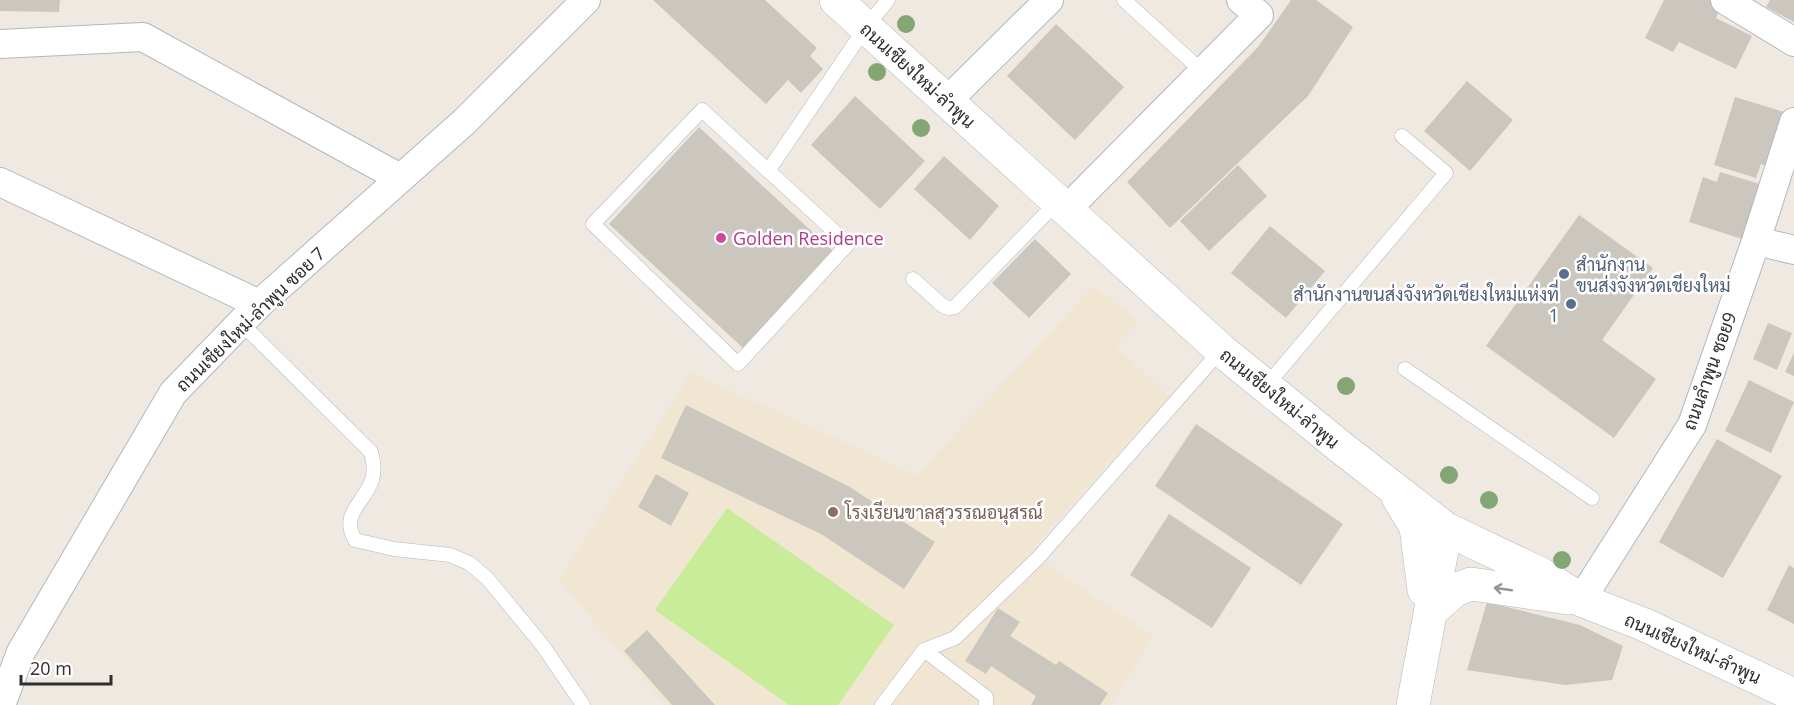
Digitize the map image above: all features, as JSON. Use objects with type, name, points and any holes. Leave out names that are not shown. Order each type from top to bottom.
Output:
[{"type":"main road","name":"ถนนเชียงใหม่-ลำพูน","points":[[836,0],[1221,351],[1446,529],[1541,574],[1581,600],[1645,625],[1794,694]]},
{"type":"main road","points":[[1393,488],[1416,527],[1429,620]]},
{"type":"main road","points":[[1413,705],[1446,529]]},
{"type":"main road","points":[[1429,620],[1455,590],[1471,584],[1581,600]]},
{"type":"street","name":"ถนนเชียงใหม่-ลำพูน ซอย 7","points":[[1,705],[21,652],[173,393],[250,313],[464,122],[586,0]]},
{"type":"street","points":[[947,101],[1049,0]]},
{"type":"street","points":[[1062,206],[1203,72],[1258,15],[1241,0]]},
{"type":"street","points":[[1725,0],[1794,42]]},
{"type":"street","points":[[0,44],[143,37],[400,178]]},
{"type":"street","name":"ถนนลำพูน ซอย9","points":[[1581,600],[1692,425],[1756,241],[1794,122]]},
{"type":"street","points":[[0,182],[250,313]]},
{"type":"street","points":[[1756,241],[1794,249]]},
{"type":"lane","points":[[768,171],[866,27],[888,0]]},
{"type":"lane","points":[[1125,0],[1203,72]]},
{"type":"lane","points":[[702,110],[768,171],[848,244],[738,364],[593,224],[702,110]]},
{"type":"lane","points":[[1266,387],[1446,173],[1402,136]]},
{"type":"lane","points":[[913,279],[943,306],[956,307],[1062,206]]},
{"type":"lane","points":[[250,313],[372,452],[375,466],[372,481],[350,519],[350,530],[356,540],[394,549],[450,555],[469,562],[487,578],[543,646],[583,705]]},
{"type":"lane","points":[[882,705],[924,650],[955,638],[1038,558],[1221,351]]},
{"type":"lane","points":[[1405,369],[1592,498]]},
{"type":"lane","points":[[924,650],[986,697],[986,705]]},
{"type":"shaded area","name":"โรงเรียนขาลสุวรรณอนุสรณ์","points":[[1094,286],[1138,322],[1115,346],[1170,397],[1031,549],[1038,558],[1153,637],[1111,705],[666,705],[559,580],[691,373],[917,475]]},
{"type":"green space","points":[[727,508],[894,625],[838,705],[789,705],[655,610]]},
{"type":"building","points":[[0,0],[60,0],[59,12],[0,11]]},
{"type":"building","points":[[653,0],[765,0],[817,48],[810,56],[823,69],[801,93],[788,80],[766,104]]},
{"type":"building","points":[[1291,0],[1316,0],[1353,27],[1308,96],[1170,228],[1127,182],[1258,47]]},
{"type":"building","points":[[1664,0],[1724,0],[1716,18],[1752,36],[1736,69],[1679,42],[1673,52],[1645,38]]},
{"type":"building","points":[[1770,0],[1794,0],[1794,22],[1766,7]]},
{"type":"building","points":[[1056,24],[1124,87],[1075,140],[1007,76]]},
{"type":"building","points":[[1467,81],[1513,120],[1470,171],[1424,131]]},
{"type":"building","points":[[855,96],[925,161],[880,209],[811,145]]},
{"type":"building","points":[[1735,97],[1787,113],[1770,167],[1761,164],[1756,178],[1714,165]]},
{"type":"building","name":"Golden Residence","points":[[699,127],[833,251],[743,348],[609,224]]},
{"type":"building","points":[[944,156],[999,206],[970,240],[914,189]]},
{"type":"building","points":[[1238,165],[1267,196],[1209,251],[1180,221]]},
{"type":"building","points":[[1720,172],[1760,184],[1742,239],[1689,222],[1703,177],[1717,182]]},
{"type":"building","name":"สำนักงานขนส่งจังหวัดเชียงใหม่แห่งที่ 1","points":[[1579,215],[1653,268],[1602,340],[1656,379],[1614,438],[1486,346]]},
{"type":"building","points":[[1270,226],[1325,271],[1286,318],[1231,273]]},
{"type":"building","points":[[1035,239],[1071,274],[1029,318],[992,283]]},
{"type":"building","points":[[1768,323],[1792,333],[1777,370],[1753,359]]},
{"type":"building","points":[[1794,353],[1794,376],[1785,372]]},
{"type":"building","points":[[1749,380],[1794,402],[1771,453],[1725,431]]},
{"type":"building","points":[[686,405],[848,486],[935,542],[904,589],[821,534],[661,458]]},
{"type":"building","points":[[1196,424],[1343,524],[1301,585],[1155,486]]},
{"type":"building","points":[[1717,439],[1782,476],[1723,578],[1659,542]]},
{"type":"building","points":[[656,474],[689,493],[671,526],[638,507]]},
{"type":"building","points":[[1169,514],[1251,568],[1212,628],[1130,575]]},
{"type":"building","points":[[1789,565],[1794,568],[1794,624],[1767,610]]},
{"type":"building","points":[[1487,602],[1580,625],[1623,646],[1612,680],[1565,685],[1467,670]]},
{"type":"building","points":[[998,608],[1020,622],[1010,636],[1056,665],[1059,661],[1108,693],[1100,705],[1031,705],[1036,696],[991,666],[986,674],[965,661]]},
{"type":"building","points":[[647,630],[715,705],[672,705],[624,651]]},
{"type":"place","name":"Golden Residence","points":[[721,238]]},
{"type":"place","name":"สำนักงาน ขนส่งจังหวัดเชียงใหม่","points":[[1564,274]]},
{"type":"place","name":"สำนักงานขนส่งจังหวัดเชียงใหม่แห่งที่ 1","points":[[1571,304]]},
{"type":"place","name":"โรงเรียนขาลสุวรรณอนุสรณ์","points":[[833,512]]}]
